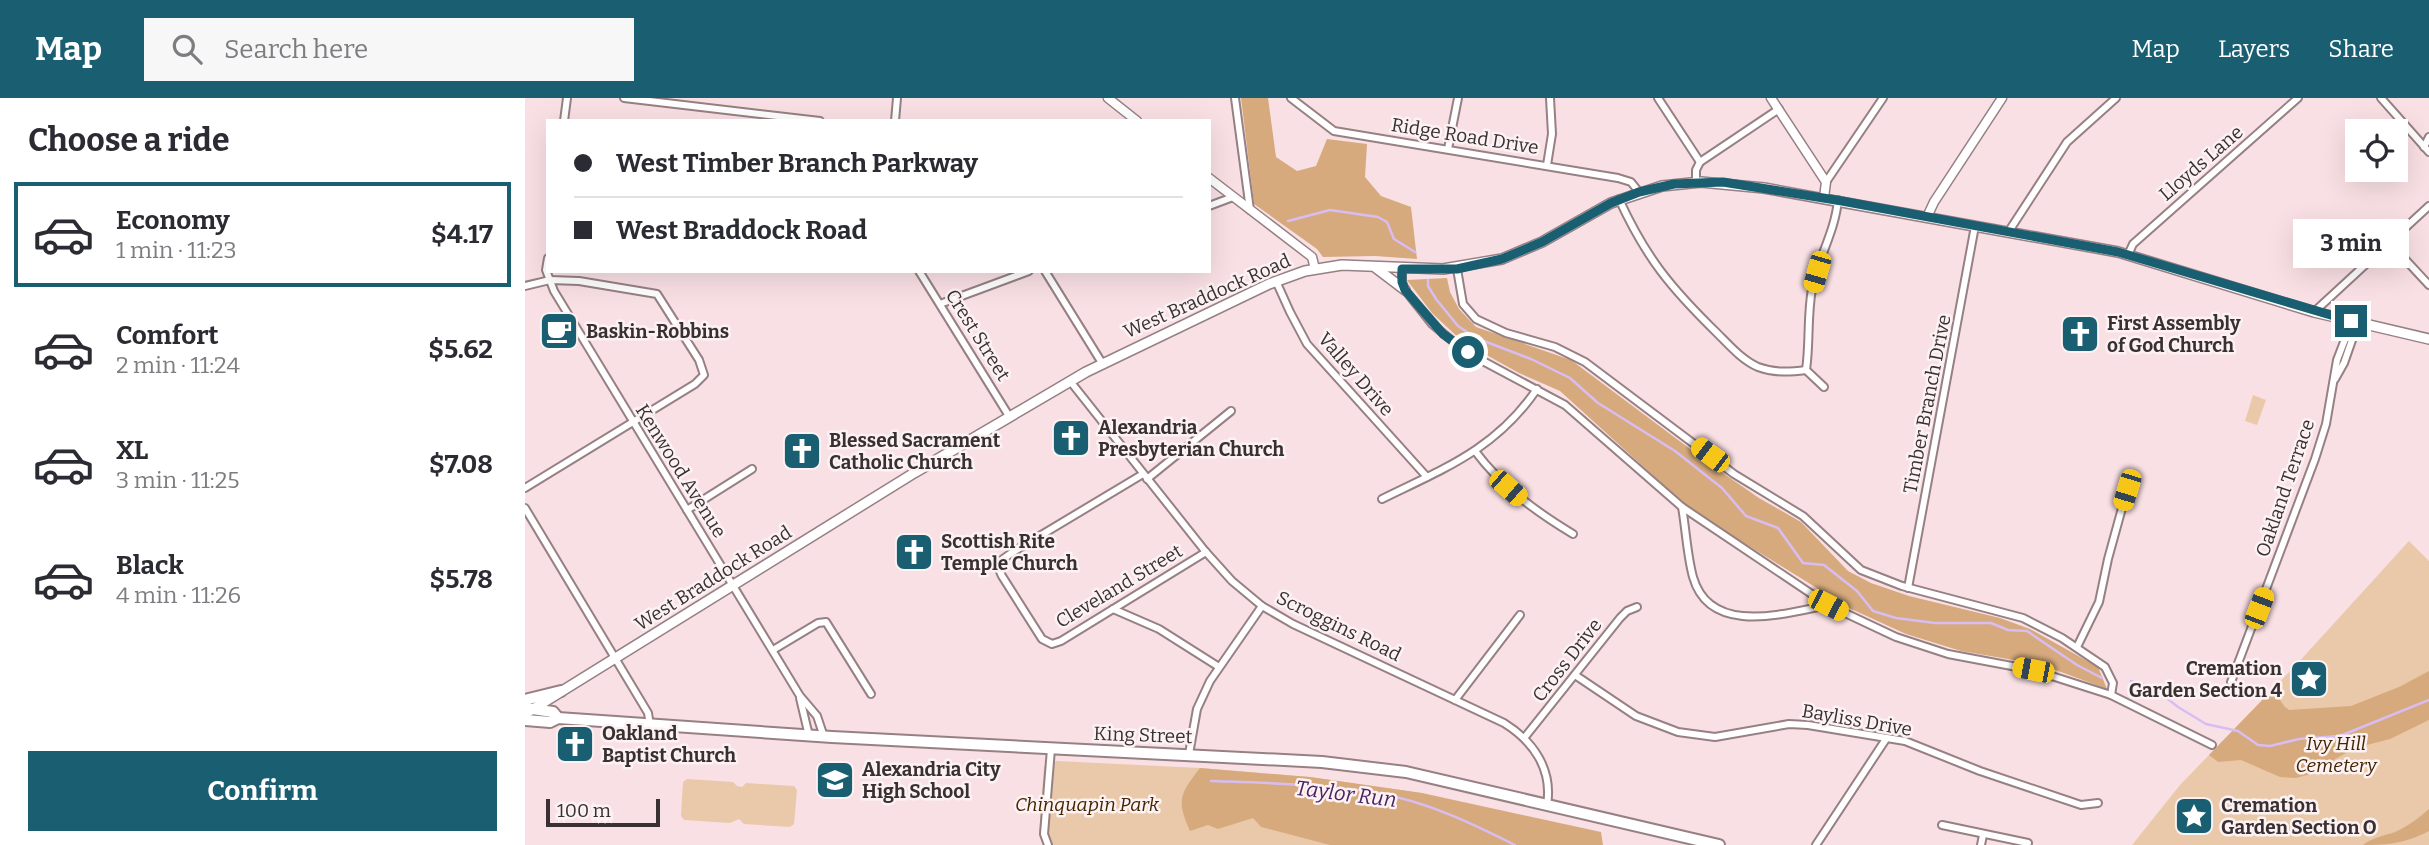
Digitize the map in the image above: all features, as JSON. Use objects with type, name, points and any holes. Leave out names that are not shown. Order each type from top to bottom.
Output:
[{"type":"main road","name":"West Braddock Road","points":[[561,691],[1070,381],[1102,363],[1276,281],[1315,268],[1342,265],[1457,269],[1502,259],[1522,252],[1639,192],[1696,182],[1723,182],[2009,231],[2128,254],[2314,312],[2429,339]]},
{"type":"main road","points":[[1375,267],[1405,290]]},
{"type":"main road","points":[[527,708],[561,691]]},
{"type":"main road","name":"King Street","points":[[527,708],[553,712],[558,718]]},
{"type":"main road","name":"King Street","points":[[525,720],[550,722],[558,718],[824,737],[1321,762],[1406,772],[1719,845]]},
{"type":"street","points":[[565,119],[567,98]]},
{"type":"street","points":[[624,98],[803,119]]},
{"type":"street","points":[[895,119],[897,98]]},
{"type":"street","points":[[1108,98],[1132,119]]},
{"type":"street","points":[[1235,98],[1250,210]]},
{"type":"street","name":"Ridge Road Drive","points":[[1291,98],[1334,131],[1618,178],[1631,183],[1639,192]]},
{"type":"street","points":[[1448,149],[1458,98]]},
{"type":"street","points":[[1548,166],[1552,134],[1550,98]]},
{"type":"street","points":[[1658,98],[1700,162]]},
{"type":"street","points":[[1771,98],[1826,182]]},
{"type":"street","points":[[1824,198],[1826,182],[1883,98]]},
{"type":"street","points":[[1927,217],[2001,98]]},
{"type":"street","points":[[2009,231],[2067,142],[2116,98]]},
{"type":"street","name":"Lloyds Lane","points":[[2128,254],[2133,244],[2298,98]]},
{"type":"street","points":[[2381,98],[2427,149]]},
{"type":"street","points":[[1696,182],[1696,170],[1700,162],[1779,109]]},
{"type":"street","points":[[2427,149],[2429,137]]},
{"type":"street","points":[[1211,180],[1312,257],[1315,268]]},
{"type":"street","points":[[1211,205],[1233,197]]},
{"type":"street","points":[[1619,200],[1637,237],[1662,276],[1725,341],[1758,366],[1783,372],[1806,370],[1824,387]]},
{"type":"street","points":[[1806,370],[1813,286],[1832,232],[1838,200]]},
{"type":"street","points":[[2314,312],[2429,206]]},
{"type":"street","name":"Timber Branch Drive","points":[[1908,588],[1975,226]]},
{"type":"street","points":[[2390,243],[2429,285]]},
{"type":"street","points":[[1402,269],[1405,290],[1432,324],[1456,344],[1565,405],[1682,507],[1828,605],[1888,633],[1948,654],[2033,670],[2111,695],[2212,745]]},
{"type":"street","points":[[1457,269],[1463,304],[1476,319],[1506,332],[1555,347],[1585,362],[1734,474],[1803,516],[1861,570],[1908,588],[2024,618],[2097,660],[2108,672],[2113,683],[2111,695]]},
{"type":"street","name":"Kenwood Avenue","points":[[547,273],[578,331],[633,422],[800,696],[817,716],[824,737]]},
{"type":"street","name":"Crest Street","points":[[920,273],[1009,416]]},
{"type":"street","points":[[940,304],[1024,273]]},
{"type":"street","points":[[1046,273],[1102,363]]},
{"type":"street","points":[[525,286],[550,280],[587,282],[657,294],[704,370],[703,376],[695,384],[525,488]]},
{"type":"street","name":"Valley Drive","points":[[1276,281],[1307,344],[1427,477]]},
{"type":"street","name":"Oakland Terrace","points":[[2231,682],[2315,459],[2326,425],[2334,381],[2344,363],[2355,322]]},
{"type":"street","name":"Scroggins Road","points":[[1070,381],[1145,477],[1232,581],[1262,606],[1293,624],[1504,723],[1525,737],[1538,756],[1547,778],[1547,804]]},
{"type":"street","points":[[1382,499],[1475,451],[1509,425],[1537,389]]},
{"type":"street","points":[[1145,477],[1231,411]]},
{"type":"street","points":[[1475,451],[1499,479],[1528,505],[1573,534]]},
{"type":"street","points":[[687,510],[752,469]]},
{"type":"street","name":"Cleveland Street","points":[[1145,477],[1000,562],[998,567],[1002,576],[1047,643],[1061,641],[1206,552]]},
{"type":"street","points":[[2077,647],[2099,602],[2127,490]]},
{"type":"street","points":[[1682,507],[1694,579],[1715,607],[1736,616],[1756,617],[1828,605]]},
{"type":"street","points":[[525,508],[617,659],[648,713],[650,724]]},
{"type":"street","points":[[1189,754],[1198,709],[1210,681],[1262,606]]},
{"type":"street","name":"Cross Drive","points":[[1525,737],[1620,618],[1637,607]]},
{"type":"street","points":[[1113,609],[1159,628],[1219,667]]},
{"type":"street","points":[[1455,700],[1520,615]]},
{"type":"street","points":[[773,650],[818,623],[826,622],[871,694]]},
{"type":"street","name":"Bayliss Drive","points":[[1575,675],[1636,716],[1678,732],[1703,737],[1723,737],[1789,724],[1905,741],[1980,771],[2081,805],[2098,803]]},
{"type":"street","name":"Kenwood Avenue","points":[[800,696],[809,736]]},
{"type":"street","points":[[1816,845],[1886,739]]},
{"type":"street","points":[[1048,845],[1044,834],[1051,749]]},
{"type":"street","points":[[1942,825],[2028,844]]},
{"type":"street","points":[[1981,845],[1983,835]]},
{"type":"green space","points":[[1241,98],[1268,98],[1276,157],[1297,171],[1316,166],[1327,139],[1367,144],[1365,177],[1381,196],[1411,207],[1417,259],[1375,256],[1323,257],[1317,249],[1254,204]]},
{"type":"green space","points":[[1447,278],[1450,292],[1459,309],[1476,327],[1571,360],[1717,469],[1759,498],[1801,522],[1848,571],[1871,583],[1909,596],[2000,618],[2030,629],[2098,667],[2107,689],[2042,665],[1961,651],[1906,634],[1849,608],[1691,510],[1560,391],[1519,373],[1463,342],[1432,313],[1407,280]]},
{"type":"green space","points":[[2253,395],[2266,400],[2257,425],[2245,421]]},
{"type":"green space","name":"Ivy Hill Cemetery","points":[[2409,541],[2429,561],[2429,845],[2132,845],[2180,785],[2296,665]]},
{"type":"green space","points":[[2429,671],[2429,720],[2390,739],[2355,748],[2307,775],[2296,778],[2280,777],[2241,760],[2218,762],[2209,755],[2273,689],[2289,710],[2351,706],[2399,687]]},
{"type":"green space","name":"Chinquapin Park","points":[[1057,761],[1310,777],[1422,793],[1603,845],[1044,845],[1039,835],[1044,766]]},
{"type":"green space","points":[[1200,768],[1310,777],[1422,793],[1601,832],[1603,845],[1330,845],[1261,827],[1253,818],[1218,829],[1208,825],[1190,831],[1183,812],[1182,798]]},
{"type":"green space","points":[[687,779],[733,782],[742,787],[746,783],[794,786],[797,790],[794,824],[790,827],[744,824],[739,819],[730,823],[684,820],[681,816],[683,782]]},
{"type":"green space","points":[[2429,809],[2429,831],[2397,842],[2363,845],[2400,830]]},
{"type":"waterway","points":[[1288,221],[1330,210],[1378,217],[1387,222],[1394,239],[1415,252]]},
{"type":"waterway","points":[[1428,280],[1428,286],[1436,299],[1458,326],[1476,338],[1531,359],[1570,378],[1598,403],[1675,451],[1722,488],[1746,516],[1778,528],[1803,563],[1824,565],[1857,591],[1873,611],[1896,618],[1935,623],[1991,623],[2008,630],[2027,631],[2077,665],[2102,678]]},
{"type":"waterway","points":[[2131,681],[2148,686],[2206,724],[2238,731],[2258,745],[2270,746],[2299,739],[2340,736],[2429,700]]},
{"type":"waterway","name":"Taylor Run","points":[[1211,781],[1317,786],[1399,798],[1450,815],[1515,845]]},
{"type":"place","name":"Baskin-Robbins","points":[[559,331]]},
{"type":"place","name":"First Assembly of God Church","points":[[2080,334]]},
{"type":"place","name":"Alexandria Presbyterian Church","points":[[1071,438]]},
{"type":"place","name":"Blessed Sacrament Catholic Church","points":[[802,451]]},
{"type":"place","name":"Scottish Rite Temple Church","points":[[914,552]]},
{"type":"place","name":"Cremation Garden Section 4","points":[[2309,679]]},
{"type":"place","name":"Oakland Baptist Church","points":[[575,744]]},
{"type":"place","name":"Alexandria City High School","points":[[835,780]]},
{"type":"place","name":"Cremation Garden Section O","points":[[2194,816]]},
{"type":"route","points":[[1468,352],[1432,324],[1402,286],[1402,269],[1457,269],[1502,259],[1522,252],[1611,203],[1639,192],[1701,181],[1784,191],[2118,252],[2351,321]]}]
